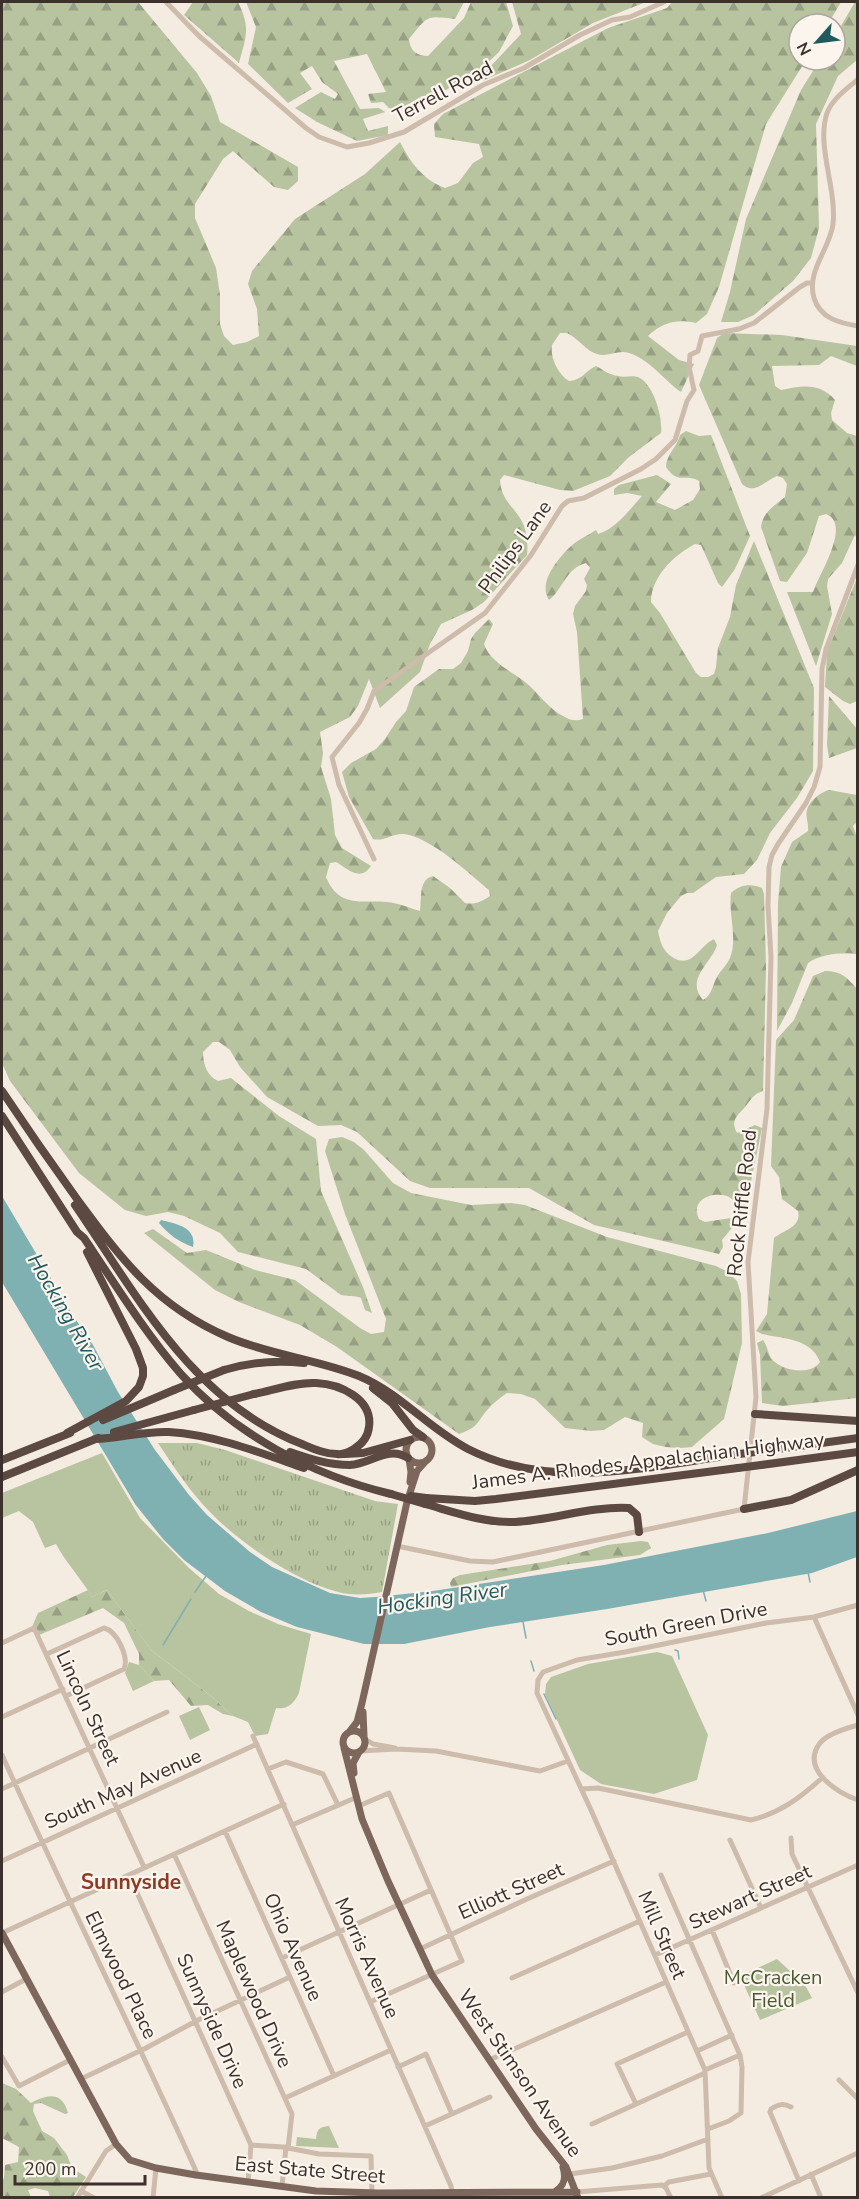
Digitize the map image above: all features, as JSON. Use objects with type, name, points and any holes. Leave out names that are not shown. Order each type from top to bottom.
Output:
[{"type":"highway","name":"James A. Rhodes Appalachian Highway","points":[[2,1091],[117,1254],[156,1293],[197,1322],[231,1338],[349,1372],[395,1396],[465,1448],[504,1464],[533,1470],[600,1473],[858,1438]]},
{"type":"highway","points":[[2,1096],[143,1305],[179,1354],[218,1392],[256,1421],[286,1438],[329,1454],[363,1454],[410,1440]]},
{"type":"highway","name":"James A. Rhodes Appalachian Highway","points":[[2,1116],[77,1232],[84,1238],[145,1329],[181,1374],[228,1417],[266,1444],[331,1477],[425,1501],[475,1501],[513,1498],[858,1452]]},
{"type":"highway","points":[[67,1433],[122,1404],[139,1387],[143,1376],[140,1358],[77,1232]]},
{"type":"highway","points":[[2,1460],[224,1370],[246,1364],[277,1361],[323,1364]]},
{"type":"highway","points":[[349,1372],[384,1396],[423,1437]]},
{"type":"highway","points":[[3,1477],[95,1439],[254,1394],[310,1383],[335,1386],[352,1394],[365,1408],[369,1418],[369,1430],[361,1444],[343,1454]]},
{"type":"highway","points":[[755,1414],[858,1421]]},
{"type":"highway","points":[[95,1439],[168,1432],[226,1442],[331,1477]]},
{"type":"highway","points":[[266,1444],[331,1464],[360,1464],[392,1452],[400,1453],[408,1458]]},
{"type":"highway","points":[[744,1509],[791,1500],[858,1470]]},
{"type":"highway","points":[[425,1501],[502,1522],[529,1521],[627,1508],[634,1510],[638,1515],[639,1532]]},
{"type":"main road","points":[[393,1889],[355,1798],[343,1738],[357,1722],[407,1502],[411,1472],[405,1449],[410,1440],[423,1437],[429,1441],[432,1448],[431,1456],[418,1470],[407,1502]]},
{"type":"main road","points":[[408,1458],[416,1463],[425,1462]]},
{"type":"main road","points":[[362,1703],[364,1746],[352,1767],[361,1804],[392,1879],[393,1889]]},
{"type":"main road","points":[[350,1731],[358,1731],[364,1738]]},
{"type":"main road","points":[[344,1748],[350,1753],[360,1751]]},
{"type":"main road","name":"West Stimson Avenue","points":[[393,1889],[432,1975],[542,2139],[570,2174],[577,2195]]},
{"type":"main road","name":"East State Street","points":[[2,1933],[116,2144],[130,2160],[156,2168],[282,2186],[316,2194],[453,2195],[555,2191],[577,2195]]},
{"type":"main road","points":[[555,2191],[565,2180],[560,2159]]},
{"type":"street","name":"Terrell Road","points":[[166,2],[199,36],[306,128],[319,137],[348,147],[404,132],[483,85],[524,68],[580,35],[612,20],[630,17],[664,2]]},
{"type":"street","points":[[858,79],[834,102],[828,112],[825,126],[826,148],[834,221],[831,237],[812,283],[817,306],[823,313],[843,324],[858,327]]},
{"type":"street","name":"Philips Lane","points":[[374,859],[339,785],[332,757],[359,723],[374,691],[485,613],[531,555],[562,506],[568,501],[584,498],[641,469],[656,459],[675,440],[687,401],[694,390],[689,367],[690,355],[698,351],[702,336],[739,329],[754,323],[800,287],[812,283]]},
{"type":"street","name":"Rock Riffle Road","points":[[744,1509],[755,1414],[755,1363],[748,1262],[767,1109],[771,957],[768,906],[769,867],[778,844],[814,787],[820,766],[822,686],[826,649],[858,565]]},
{"type":"street","points":[[397,1546],[470,1561],[494,1562],[744,1509]]},
{"type":"street","name":"South Green Drive","points":[[537,1693],[538,1680],[543,1672],[577,1660],[766,1623],[814,1617],[858,1605]]},
{"type":"street","points":[[814,1617],[858,1715]]},
{"type":"street","name":"Lincoln Street","points":[[2,1643],[34,1628],[144,1868]]},
{"type":"street","points":[[46,1654],[104,1628],[112,1632],[119,1645],[126,1660],[124,1669],[66,1696]]},
{"type":"street","points":[[2,1717],[63,1689]]},
{"type":"street","name":"Mill Street","points":[[537,1693],[614,1861],[705,2072],[709,2168],[722,2198]]},
{"type":"street","points":[[2,1789],[167,1712]]},
{"type":"street","points":[[858,1725],[819,1743],[816,1761],[822,1778],[841,1793],[858,1800]]},
{"type":"street","name":"Morris Avenue","points":[[253,1736],[425,2126],[453,2195]]},
{"type":"street","points":[[364,1738],[373,1744],[396,1749]]},
{"type":"street","name":"South May Avenue","points":[[2,1861],[257,1744]]},
{"type":"street","points":[[360,1751],[396,1749],[444,1752],[540,1771],[568,1761]]},
{"type":"street","name":"Elmwood Place","points":[[2,1755],[69,1902],[141,2051],[196,2175]]},
{"type":"street","points":[[268,1769],[286,1762],[323,1774],[339,1805]]},
{"type":"street","points":[[582,1789],[598,1788],[751,1820],[768,1815],[790,1804],[822,1778]]},
{"type":"street","points":[[361,1804],[389,1793],[462,1961],[370,2002]]},
{"type":"street","points":[[292,1825],[355,1798]]},
{"type":"street","points":[[2,1933],[284,1804]]},
{"type":"street","name":"Ohio Avenue","points":[[225,1831],[334,2076]]},
{"type":"street","points":[[790,1838],[791,1850],[807,1888],[858,1993]]},
{"type":"street","points":[[730,1840],[761,1908]]},
{"type":"street","name":"Maplewood Drive","points":[[174,1854],[293,2117],[282,2186]]},
{"type":"street","name":"Elliott Street","points":[[420,1949],[614,1861]]},
{"type":"street","name":"Stewart Street","points":[[655,1955],[858,1865]]},
{"type":"street","name":"Sunnyside Drive","points":[[129,1875],[251,2145],[248,2182]]},
{"type":"street","points":[[661,1875],[740,2055],[741,2113],[729,2121],[708,2129]]},
{"type":"street","points":[[282,1958],[431,1890]]},
{"type":"street","points":[[512,1978],[640,1922]]},
{"type":"street","points":[[712,1930],[734,1983]]},
{"type":"street","points":[[81,2079],[290,1977]]},
{"type":"street","points":[[2,1992],[26,1979]]},
{"type":"street","points":[[489,2060],[666,1982]]},
{"type":"street","points":[[636,2104],[617,2064],[688,2032]]},
{"type":"street","points":[[696,2051],[732,2035]]},
{"type":"street","points":[[285,2098],[391,2050]]},
{"type":"street","points":[[398,2067],[426,2054],[452,2114]]},
{"type":"street","points":[[592,2124],[740,2055]]},
{"type":"street","points":[[2,2057],[19,2086],[70,2060]]},
{"type":"street","points":[[839,2080],[858,2099]]},
{"type":"street","points":[[425,2126],[490,2097]]},
{"type":"street","points":[[791,2107],[779,2104],[770,2112],[799,2181]]},
{"type":"street","points":[[570,2174],[612,2168],[660,2157],[708,2139]]},
{"type":"street","points":[[77,2198],[106,2151],[116,2144]]},
{"type":"street","points":[[251,2145],[319,2154],[370,2156],[372,2193]]},
{"type":"street","points":[[760,2198],[858,2153]]},
{"type":"street","points":[[153,2198],[156,2168]]},
{"type":"street","name":"East State Street","points":[[577,2195],[664,2186],[670,2182],[711,2174]]},
{"type":"street","points":[[811,2174],[822,2198]]},
{"type":"street","points":[[664,2186],[671,2198]]},
{"type":"street","points":[[81,2191],[94,2198]]},
{"type":"green space","points":[[2,2],[138,2],[197,73],[211,96],[220,122],[298,167],[298,181],[288,190],[274,187],[233,151],[223,159],[195,204],[195,218],[216,268],[220,295],[220,324],[224,336],[233,345],[259,336],[257,309],[248,284],[252,271],[295,219],[365,174],[400,142],[418,170],[445,188],[458,183],[473,163],[483,157],[479,144],[435,137],[434,124],[443,114],[608,28],[667,8],[672,2],[841,2],[835,12],[787,12],[787,72],[798,72],[766,124],[719,287],[707,314],[696,323],[676,322],[659,328],[648,336],[679,360],[694,364],[681,392],[650,365],[629,353],[597,354],[567,333],[560,333],[552,345],[552,355],[556,365],[569,381],[577,379],[596,366],[612,375],[636,376],[644,381],[656,402],[661,433],[629,457],[610,476],[573,491],[560,490],[504,475],[500,480],[501,488],[524,526],[527,555],[484,602],[441,624],[430,644],[420,672],[380,708],[369,679],[358,706],[350,717],[320,732],[323,753],[321,767],[331,799],[335,835],[342,848],[371,866],[367,871],[358,874],[336,862],[330,863],[326,877],[337,894],[351,900],[400,904],[420,911],[423,885],[428,878],[433,876],[465,903],[472,904],[490,896],[489,890],[449,857],[426,842],[404,834],[373,839],[349,797],[342,772],[351,763],[376,749],[385,739],[406,711],[414,687],[439,669],[453,669],[461,663],[468,651],[471,639],[489,619],[493,624],[484,644],[491,656],[525,682],[559,714],[572,720],[583,719],[577,632],[573,614],[575,606],[586,591],[587,585],[584,579],[590,568],[586,563],[573,570],[549,600],[546,587],[550,573],[571,546],[596,530],[598,534],[611,528],[642,496],[627,493],[614,495],[614,489],[619,485],[657,475],[671,484],[656,502],[675,510],[693,500],[700,489],[699,481],[674,476],[666,467],[666,463],[680,435],[686,431],[699,436],[711,435],[750,536],[735,569],[722,587],[701,545],[695,544],[679,554],[665,568],[655,584],[651,602],[696,673],[701,677],[714,674],[718,648],[730,617],[736,585],[754,541],[814,688],[813,771],[797,798],[770,833],[757,860],[744,874],[716,877],[693,893],[681,896],[667,913],[658,931],[664,949],[669,955],[685,961],[695,956],[714,939],[717,945],[698,978],[698,992],[703,1000],[710,993],[718,975],[729,961],[732,950],[731,893],[745,886],[762,888],[766,968],[763,1091],[753,1097],[734,1124],[737,1133],[755,1125],[762,1128],[745,1211],[732,1199],[721,1195],[708,1196],[699,1202],[697,1207],[699,1219],[705,1222],[731,1218],[735,1224],[722,1240],[723,1247],[719,1254],[594,1225],[529,1188],[430,1188],[410,1181],[357,1132],[341,1125],[318,1126],[267,1097],[240,1067],[230,1050],[219,1042],[213,1042],[203,1052],[205,1065],[211,1076],[218,1081],[231,1078],[279,1116],[316,1139],[321,1191],[372,1313],[365,1310],[361,1298],[341,1295],[306,1269],[238,1252],[220,1233],[184,1216],[168,1212],[146,1216],[125,1210],[79,1173],[10,1081],[2,1063]]},
{"type":"green space","points":[[193,2],[238,2],[246,26],[239,63],[184,15]]},
{"type":"green space","points":[[246,2],[464,2],[455,19],[438,17],[428,19],[409,39],[413,50],[424,56],[428,56],[464,18],[471,2],[506,2],[513,26],[499,52],[477,73],[433,97],[422,96],[397,111],[389,108],[383,102],[371,103],[368,94],[386,92],[367,54],[334,61],[360,109],[379,108],[385,112],[363,119],[368,131],[388,126],[388,135],[357,141],[317,122],[295,108],[321,92],[335,99],[338,94],[322,82],[312,66],[300,73],[312,89],[288,103],[248,64],[256,27]]},
{"type":"green space","points":[[512,2],[646,2],[593,23],[530,60],[482,81],[487,70],[521,34]]},
{"type":"green space","points":[[855,2],[858,2],[857,60],[847,68],[847,16]]},
{"type":"green space","points":[[812,72],[843,72],[838,76],[816,124],[819,228],[811,258],[793,281],[754,315],[738,322],[721,322],[746,219],[801,90]]},
{"type":"green space","points":[[724,333],[782,335],[857,346],[857,366],[831,356],[819,365],[772,366],[775,386],[781,390],[810,387],[829,394],[835,400],[831,413],[832,420],[847,433],[857,436],[857,534],[842,563],[828,579],[832,614],[816,666],[787,592],[813,592],[832,550],[836,528],[833,519],[826,514],[819,516],[807,553],[787,582],[780,581],[761,527],[767,513],[785,497],[787,484],[783,478],[777,476],[755,488],[742,484],[699,385],[717,338]]},
{"type":"green space","points":[[857,578],[857,701],[850,704],[825,687],[827,652]]},
{"type":"green space","points":[[829,696],[858,730],[857,748],[829,758],[827,745]]},
{"type":"green space","points":[[829,790],[857,795],[857,822],[853,826],[858,840],[857,954],[832,954],[808,963],[792,1003],[777,1031],[778,903],[781,867],[792,842],[808,831],[807,812],[810,803]]},
{"type":"green space","points":[[825,971],[843,976],[857,989],[857,1398],[783,1406],[762,1403],[760,1355],[757,1343],[763,1340],[771,1358],[788,1369],[810,1369],[820,1362],[816,1354],[803,1344],[756,1331],[767,1314],[774,1238],[791,1228],[799,1216],[798,1211],[782,1199],[779,1177],[771,1166],[776,1040],[794,1020],[813,976]]},
{"type":"green space","points":[[342,1137],[354,1142],[364,1150],[393,1183],[411,1193],[471,1205],[511,1203],[525,1205],[607,1237],[716,1266],[728,1272],[737,1281],[741,1294],[742,1343],[724,1419],[692,1447],[666,1447],[653,1444],[642,1437],[643,1423],[625,1417],[604,1430],[565,1428],[535,1399],[521,1394],[507,1393],[490,1407],[474,1427],[459,1434],[337,1347],[300,1325],[239,1302],[215,1290],[144,1233],[153,1229],[187,1253],[206,1250],[255,1270],[295,1280],[360,1328],[371,1334],[384,1332],[386,1319],[345,1214],[325,1151],[329,1139]]},
{"type":"green space","points":[[158,1443],[197,1443],[225,1450],[375,1501],[398,1504],[382,1592],[349,1594],[332,1590],[294,1574],[275,1563],[239,1538],[203,1505]]},
{"type":"green space","points":[[102,1453],[140,1518],[189,1568],[219,1594],[278,1624],[311,1634],[299,1693],[290,1705],[276,1708],[268,1734],[255,1736],[248,1722],[233,1716],[151,1650],[107,1590],[92,1597],[56,1544],[45,1548],[33,1522],[19,1511],[2,1518],[2,1493]]},
{"type":"green space","points":[[648,1542],[651,1548],[640,1555],[562,1565],[451,1587],[450,1583],[453,1578],[460,1575],[550,1561],[607,1545]]},
{"type":"green space","points":[[88,1590],[92,1597],[107,1590],[151,1650],[233,1716],[223,1714],[208,1705],[191,1706],[169,1680],[154,1681],[139,1665],[139,1654],[124,1623],[103,1608],[39,1635],[32,1627],[38,1613]]},
{"type":"green space","points":[[657,1652],[672,1656],[708,1735],[697,1780],[654,1794],[601,1784],[580,1770],[545,1694],[546,1684],[551,1677],[588,1664]]},
{"type":"green space","points":[[129,1662],[139,1665],[154,1681],[133,1691],[125,1673]]},
{"type":"green space","points":[[199,1707],[210,1730],[190,1740],[179,1716]]},
{"type":"green space","name":"McCracken Field","points":[[777,1959],[805,1985],[812,1998],[760,2020],[740,1976]]},
{"type":"green space","points":[[2,2083],[16,2089],[31,2103],[53,2096],[62,2101],[68,2113],[65,2114],[41,2103],[34,2104],[33,2111],[42,2131],[54,2138],[67,2155],[72,2168],[86,2177],[73,2197],[50,2197],[48,2191],[35,2188],[28,2190],[31,2197],[2,2197],[5,2165],[18,2162],[19,2147],[2,2138]]},
{"type":"green space","points":[[329,2126],[339,2148],[296,2146],[297,2137],[316,2139],[319,2129]]},
{"type":"water","name":"Hocking River","points":[[2,1196],[93,1345],[118,1392],[155,1450],[189,1495],[207,1515],[250,1552],[272,1567],[330,1593],[360,1598],[376,1597],[433,1591],[604,1565],[768,1533],[857,1511],[857,1557],[812,1573],[490,1627],[404,1644],[364,1644],[297,1627],[261,1612],[225,1591],[184,1560],[163,1539],[135,1504],[2,1282]]},
{"type":"water","points":[[161,1220],[179,1225],[189,1231],[192,1235],[193,1247],[170,1235],[159,1223]]},
{"type":"waterway","points":[[808,1572],[810,1582]]},
{"type":"waterway","points":[[195,1592],[206,1576]]},
{"type":"waterway","points":[[703,1590],[706,1601]]},
{"type":"waterway","points":[[163,1645],[191,1599]]},
{"type":"waterway","points":[[523,1622],[526,1638]]},
{"type":"waterway","points":[[675,1650],[678,1651],[679,1659]]},
{"type":"waterway","points":[[531,1661],[534,1671]]},
{"type":"waterway","points":[[544,1694],[556,1719]]},
{"type":"district","name":"Sunnyside","points":[[131,1882]]}]
